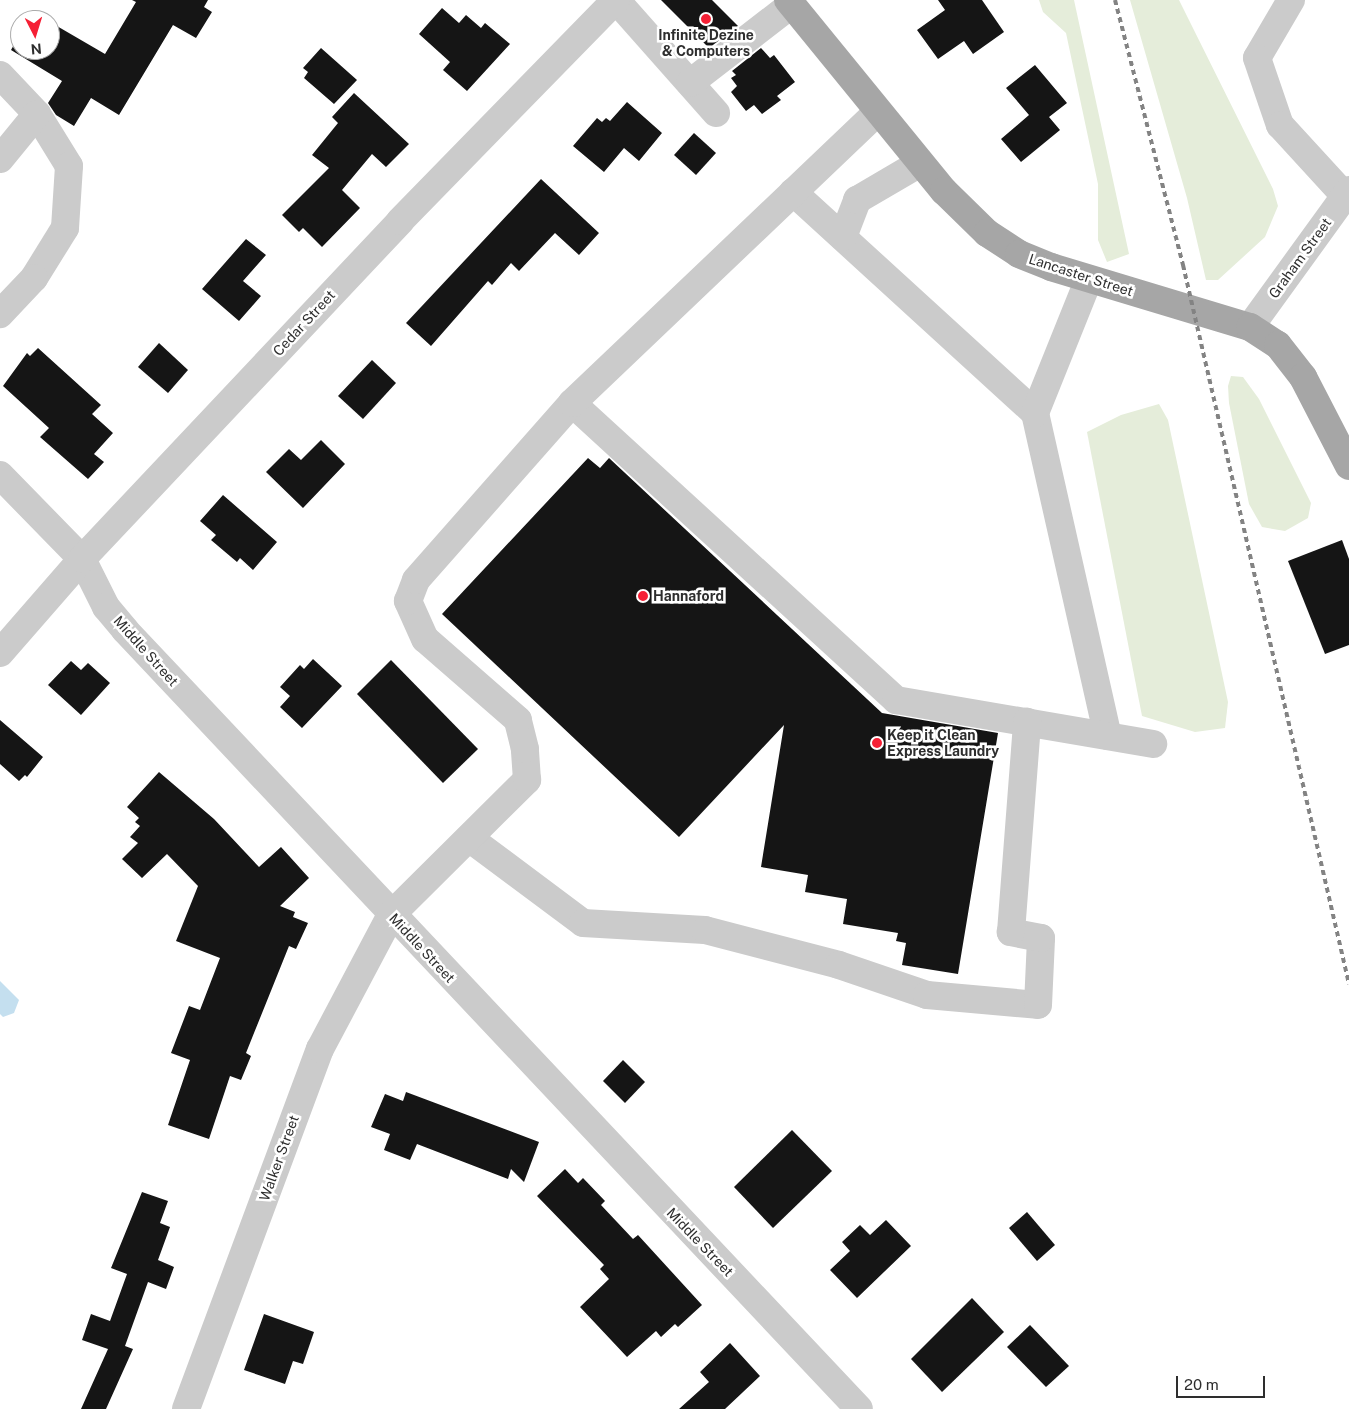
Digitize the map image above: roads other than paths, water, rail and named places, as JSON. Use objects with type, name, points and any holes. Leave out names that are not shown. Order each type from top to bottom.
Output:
[{"type":"main road","name":"Lancaster Street","points":[[790,2],[920,163],[987,233],[1019,254],[1089,279],[1250,327],[1278,345],[1303,377],[1349,466]]},
{"type":"street","points":[[616,0],[716,113]]},
{"type":"street","name":"Cedar Street","points":[[0,653],[82,558],[400,221],[616,0]]},
{"type":"street","points":[[1291,0],[1257,58],[1280,125],[1347,193]]},
{"type":"street","points":[[690,83],[790,2]]},
{"type":"street","points":[[0,75],[37,114],[69,166],[65,228],[34,278],[0,314]]},
{"type":"street","points":[[878,112],[572,403],[896,700],[1153,744]]},
{"type":"street","points":[[0,159],[37,114]]},
{"type":"street","points":[[843,237],[857,200],[920,163]]},
{"type":"street","points":[[793,192],[1035,413]]},
{"type":"street","name":"Graham Street","points":[[1250,327],[1347,193]]},
{"type":"street","points":[[1089,279],[1035,413],[1108,736]]},
{"type":"street","name":"Walker Street","points":[[186,1409],[320,1049],[391,915],[527,780],[518,720],[425,638],[408,601],[416,580],[572,403]]},
{"type":"street","name":"Middle Street","points":[[0,475],[82,558],[106,607],[125,630],[391,915],[859,1409]]},
{"type":"street","points":[[469,838],[583,923],[705,930],[839,965],[927,995],[1038,1005],[1041,938],[1011,932],[1027,722]]},
{"type":"water","points":[[0,981],[19,1000],[14,1013],[3,1017],[0,1014]]},
{"type":"railway","points":[[1115,0],[1183,265],[1349,984]]},
{"type":"place","name":"Infinite Dezine & Computers","points":[[706,19]]},
{"type":"place","name":"Hannaford","points":[[643,596]]},
{"type":"place","name":"Keep it Clean Express Laundry","points":[[877,743]]}]
